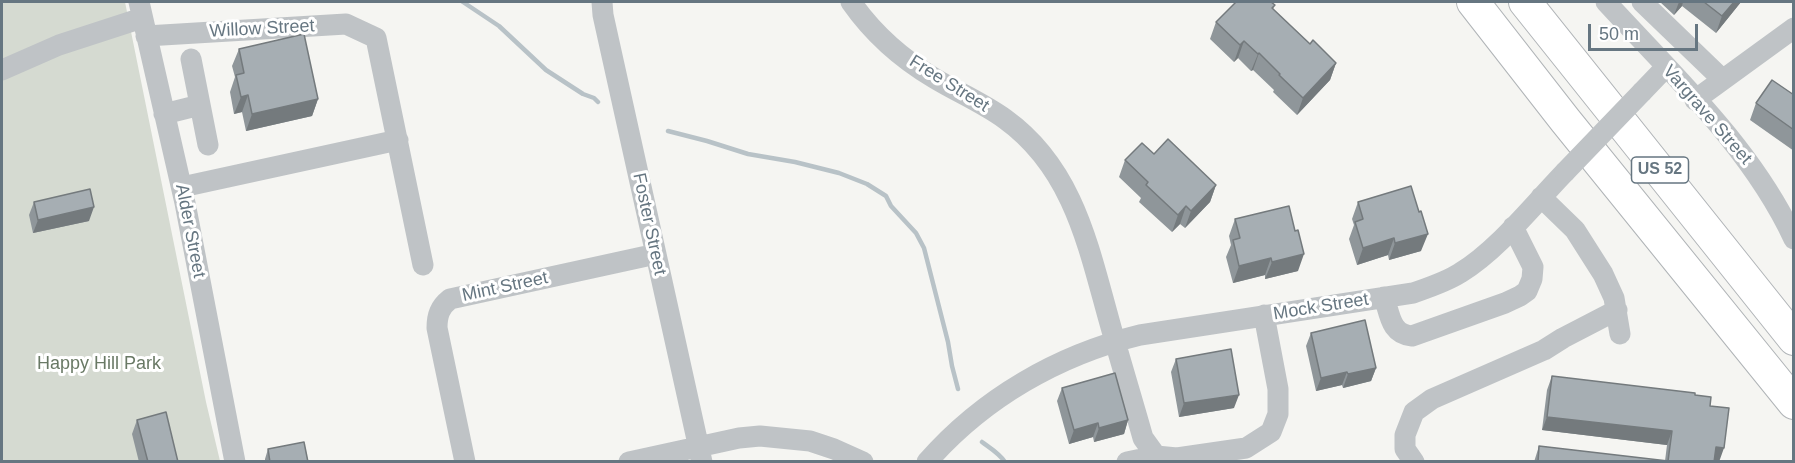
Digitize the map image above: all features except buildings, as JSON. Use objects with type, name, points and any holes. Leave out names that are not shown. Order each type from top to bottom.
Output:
[{"type":"highway","points":[[1458,2],[1565,120]]},
{"type":"highway","name":"US 52","points":[[1473,2],[1565,120],[1794,403]]},
{"type":"highway","name":"US 52","points":[[1525,2],[1794,339]]},
{"type":"street","name":"Foster Street","points":[[602,2],[700,454]]},
{"type":"street","name":"Free Street","points":[[851,2],[869,26],[900,53],[932,77],[1005,119],[1025,136],[1062,181],[1081,225],[1143,438],[1156,456]]},
{"type":"street","name":"Vargrave Street","points":[[1606,2],[1743,154],[1777,206],[1794,239]]},
{"type":"street","points":[[1642,2],[1722,79]]},
{"type":"street","name":"Willow Street","points":[[2,70],[59,45],[142,18],[346,24],[376,38],[398,140]]},
{"type":"street","name":"Alder Street","points":[[142,18],[182,187],[235,462]]},
{"type":"street","points":[[1695,100],[1794,28]]},
{"type":"street","points":[[190,59],[208,145]]},
{"type":"street","name":"Mock Street","points":[[927,462],[963,425],[1001,395],[1033,375],[1114,341],[1264,315],[1413,293],[1459,274],[1489,251],[1666,68]]},
{"type":"street","points":[[164,114],[200,105]]},
{"type":"street","points":[[182,187],[398,140],[423,265]]},
{"type":"street","points":[[1541,197],[1567,221],[1581,238],[1608,285],[1617,310],[1620,334]]},
{"type":"street","points":[[1384,297],[1395,328],[1404,335],[1412,336],[1520,296],[1527,291],[1532,279],[1533,267],[1513,227]]},
{"type":"street","name":"Mint Street","points":[[465,462],[437,328],[437,317],[442,306],[450,299],[656,254]]},
{"type":"street","points":[[1414,462],[1405,449],[1405,435],[1414,412],[1432,399],[1544,350],[1617,310]]},
{"type":"street","points":[[1127,462],[1156,456],[1177,458],[1246,448],[1271,432],[1278,414],[1278,389],[1264,315]]},
{"type":"street","points":[[629,462],[700,454],[739,438],[760,436],[810,441],[863,462]]},
{"type":"green space","name":"Happy Hill Park","points":[[2,2],[125,2],[220,461],[2,461]]},
{"type":"waterway","points":[[463,2],[499,26],[546,70],[598,102]]},
{"type":"waterway","points":[[668,131],[748,154],[839,173],[867,184],[886,196],[891,206],[916,233],[924,248],[958,389]]},
{"type":"waterway","points":[[982,442],[1005,462]]}]
